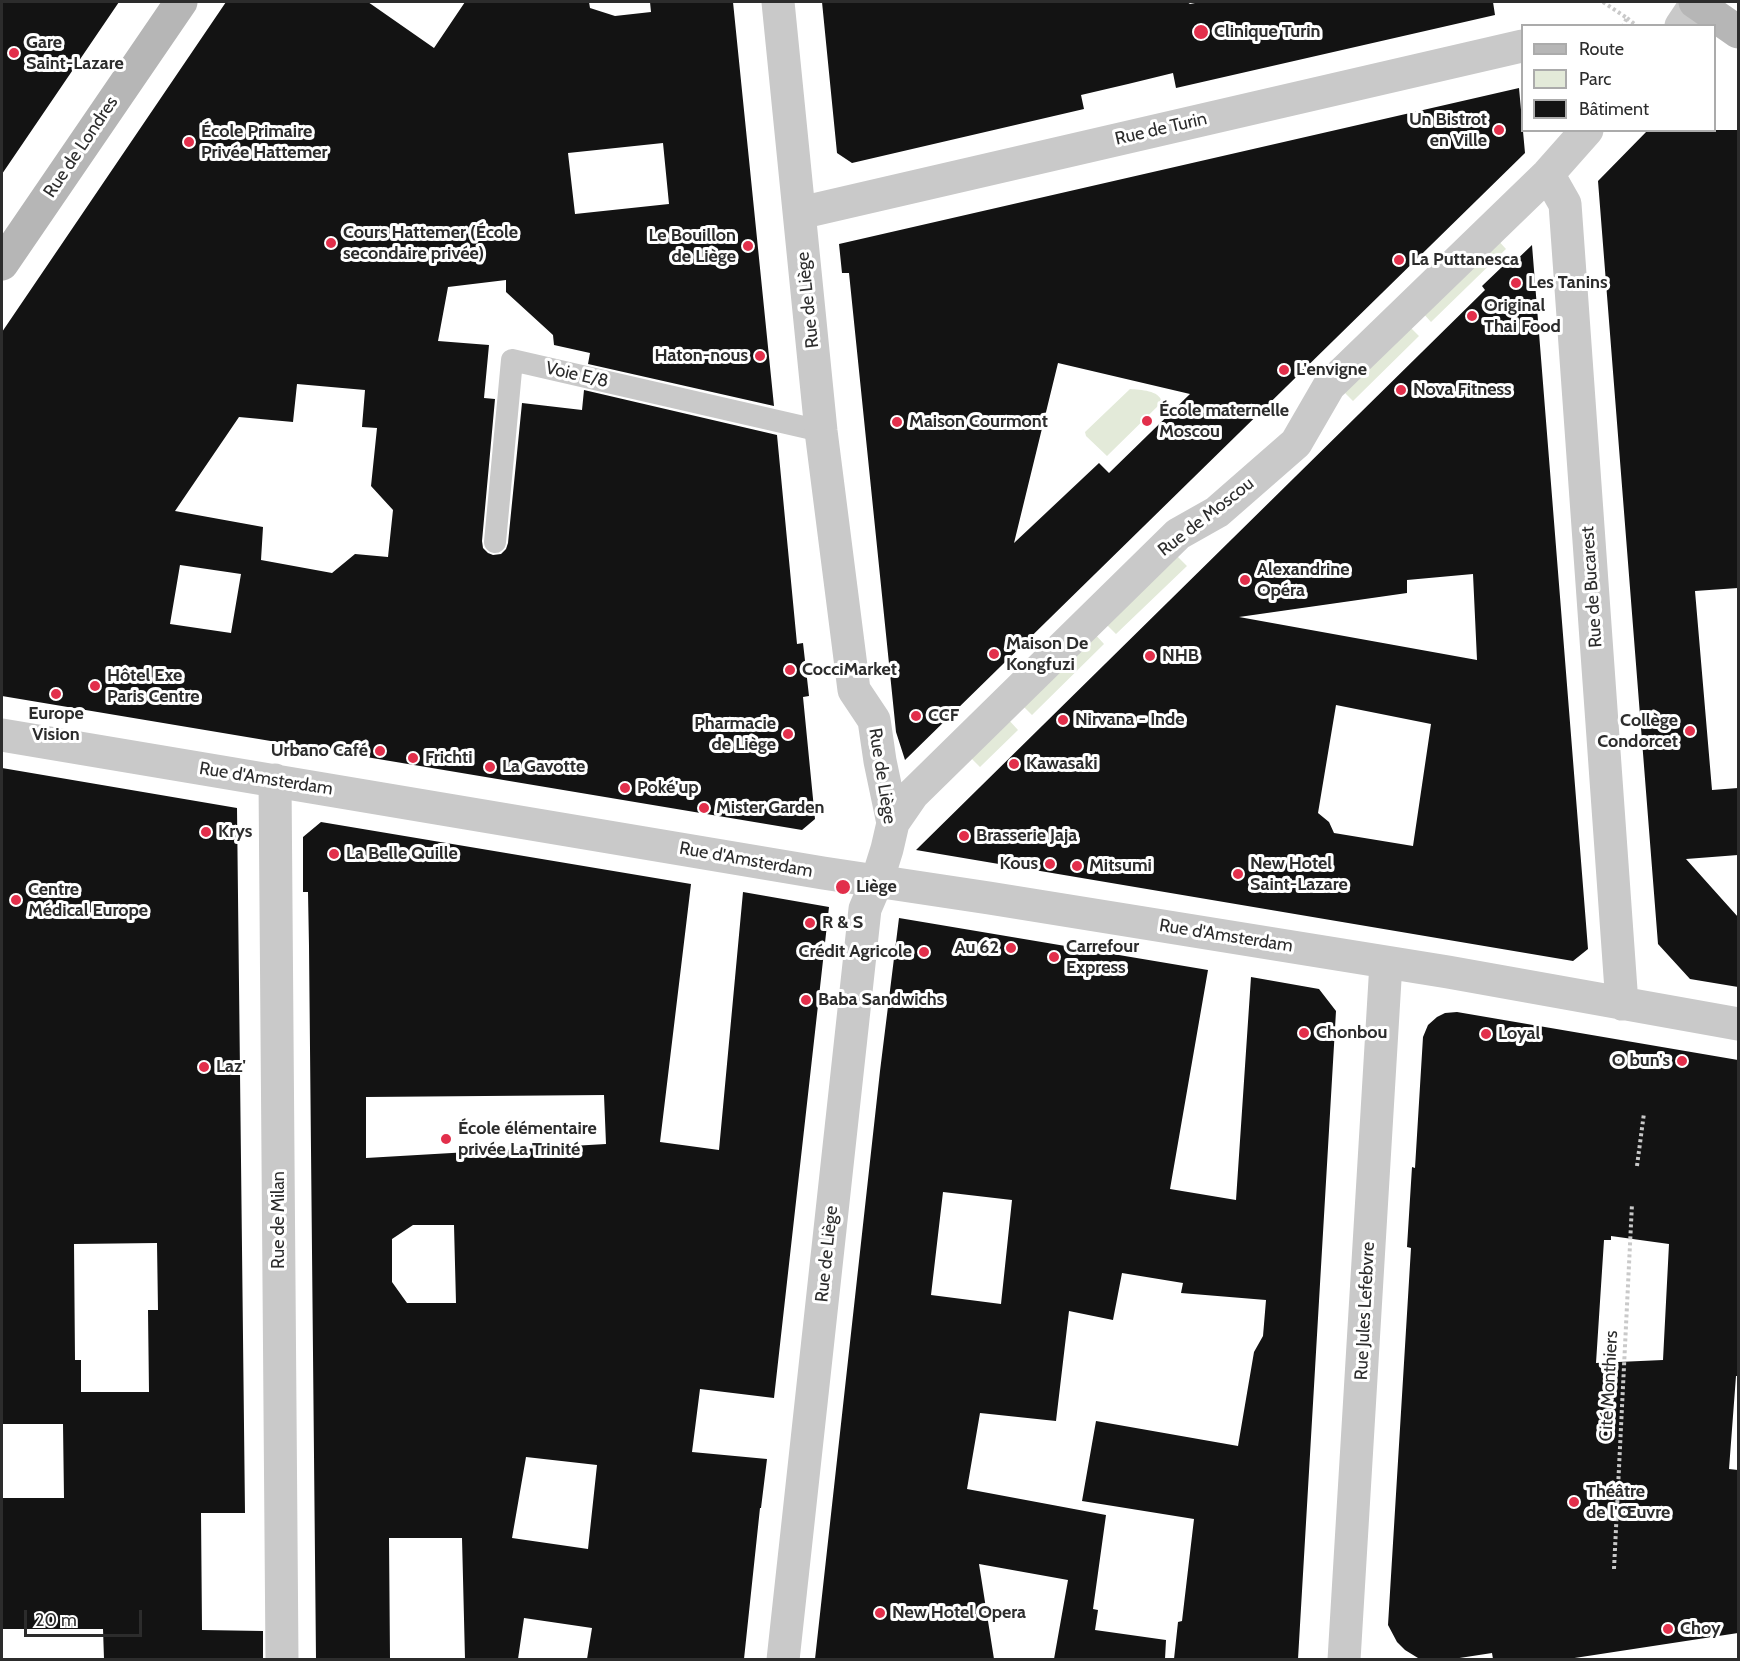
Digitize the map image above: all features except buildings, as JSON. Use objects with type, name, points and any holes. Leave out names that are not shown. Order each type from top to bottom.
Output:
[{"type":"main road","name":"Rue de Londres","points":[[2,264],[181,2]]},
{"type":"main road","points":[[1694,7],[1738,32]]},
{"type":"street","name":"Rue de Liège","points":[[778,2],[821,431],[854,690],[874,720],[893,822],[887,849],[865,909],[783,1659]]},
{"type":"street","name":"Rue de Turin","points":[[800,213],[1521,46]]},
{"type":"street","name":"Rue de Moscou","points":[[893,822],[913,794],[1178,534],[1217,512],[1296,443],[1329,386],[1548,174],[1585,132]]},
{"type":"street","name":"Rue de Bucarest","points":[[1548,174],[1564,204],[1622,1004]]},
{"type":"street","name":"Rue d'Amsterdam","points":[[2,735],[876,881],[1448,972],[1738,1024]]},
{"type":"street","name":"Rue de Milan","points":[[275,780],[282,1659]]},
{"type":"street","name":"Rue Jules Lefebvre","points":[[1344,1659],[1386,963]]},
{"type":"lane","name":"Voie E/8","points":[[495,542],[512,360],[821,431]]},
{"type":"path","points":[[1603,2],[1634,24]]},
{"type":"path","points":[[1624,24],[1627,18]]},
{"type":"path","points":[[1637,1166],[1644,1113]]},
{"type":"path","name":"Cité Monthiers","points":[[1614,1569],[1632,1204]]},
{"type":"green space","points":[[1496,238],[1506,249],[1431,322],[1421,311]]},
{"type":"green space","points":[[1407,324],[1419,336],[1353,401],[1341,389]]},
{"type":"green space","points":[[1130,389],[1153,393],[1162,402],[1107,456],[1086,436],[1085,432]]},
{"type":"green space","points":[[1174,553],[1187,566],[1116,634],[1104,622]]},
{"type":"green space","points":[[1093,632],[1104,644],[1032,715],[1020,703]]},
{"type":"green space","points":[[1007,718],[1018,730],[980,767],[969,756]]},
{"type":"place","name":"Clinique Turin","points":[[1201,32]]},
{"type":"place","name":"Gare Saint-Lazare","points":[[14,53]]},
{"type":"place","name":"Un Bistrot en Ville","points":[[1499,130]]},
{"type":"place","name":"École Primaire Privée Hattemer","points":[[189,142]]},
{"type":"place","name":"Cours Hattemer (École secondaire privée)","points":[[331,243]]},
{"type":"place","name":"Le Bouillon de Liège","points":[[748,246]]},
{"type":"place","name":"La Puttanesca","points":[[1399,260]]},
{"type":"place","name":"Les Tanins","points":[[1516,283]]},
{"type":"place","name":"Original Thai Food","points":[[1472,316]]},
{"type":"place","name":"Haton-nous","points":[[760,356]]},
{"type":"place","name":"L'envigne","points":[[1284,370]]},
{"type":"place","name":"Nova Fitness","points":[[1401,390]]},
{"type":"place","name":"École maternelle Moscou","points":[[1147,421]]},
{"type":"place","name":"Maison Courmont","points":[[897,422]]},
{"type":"place","name":"Alexandrine Opéra","points":[[1245,580]]},
{"type":"place","name":"Maison De Kongfuzi","points":[[994,654]]},
{"type":"place","name":"NHB","points":[[1150,656]]},
{"type":"place","name":"CocciMarket","points":[[790,670]]},
{"type":"place","name":"Hôtel Exe Paris Centre","points":[[95,686]]},
{"type":"place","name":"Europe Vision","points":[[56,694]]},
{"type":"place","name":"CCF","points":[[916,716]]},
{"type":"place","name":"Nirvana - Inde","points":[[1063,720]]},
{"type":"place","name":"Collège Condorcet","points":[[1690,731]]},
{"type":"place","name":"Pharmacie de Liège","points":[[788,734]]},
{"type":"place","name":"Urbano Café","points":[[380,751]]},
{"type":"place","name":"Frichti","points":[[413,758]]},
{"type":"place","name":"Kawasaki","points":[[1014,764]]},
{"type":"place","name":"La Gavotte","points":[[490,767]]},
{"type":"place","name":"Poké'up","points":[[625,788]]},
{"type":"place","name":"Mister Garden","points":[[704,808]]},
{"type":"place","name":"Krys","points":[[206,832]]},
{"type":"place","name":"Brasserie Jaja","points":[[964,836]]},
{"type":"place","name":"La Belle Quille","points":[[334,854]]},
{"type":"place","name":"Kous","points":[[1050,864]]},
{"type":"place","name":"Mitsumi","points":[[1077,866]]},
{"type":"place","name":"New Hotel Saint-Lazare","points":[[1238,874]]},
{"type":"place","name":"Liège","points":[[843,887]]},
{"type":"place","name":"Centre Médical Europe","points":[[16,900]]},
{"type":"place","name":"R & S","points":[[810,923]]},
{"type":"place","name":"Au 62","points":[[1011,948]]},
{"type":"place","name":"Crédit Agricole","points":[[924,952]]},
{"type":"place","name":"Carrefour Express","points":[[1054,957]]},
{"type":"place","name":"Baba Sandwichs","points":[[806,1000]]},
{"type":"place","name":"Chonbou","points":[[1304,1033]]},
{"type":"place","name":"Loyal","points":[[1486,1034]]},
{"type":"place","name":"O bun's","points":[[1682,1061]]},
{"type":"place","name":"Laz'","points":[[204,1067]]},
{"type":"place","name":"École élémentaire privée La Trinité","points":[[446,1139]]},
{"type":"place","name":"Théâtre de l'Œuvre","points":[[1574,1502]]},
{"type":"place","name":"New Hotel Opera","points":[[880,1613]]},
{"type":"place","name":"Choy","points":[[1668,1629]]}]
